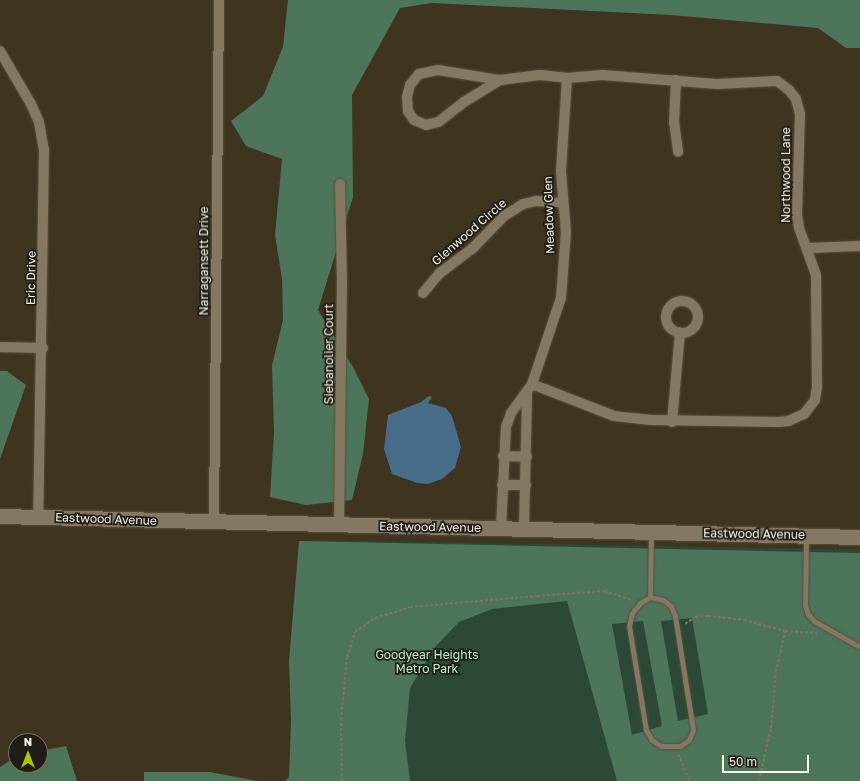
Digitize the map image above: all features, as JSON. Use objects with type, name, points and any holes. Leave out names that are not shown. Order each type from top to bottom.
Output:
[{"type":"street","name":"Narragansett Drive","points":[[214,522],[219,0]]},
{"type":"street","name":"Eric Drive","points":[[0,51],[31,104],[39,122],[44,150],[43,348],[38,517]]},
{"type":"street","name":"Northwood Lane","points":[[500,80],[464,102],[438,122],[426,125],[414,120],[408,111],[407,97],[410,85],[419,74],[438,70],[500,80],[540,74],[567,78],[602,74],[717,84],[777,80],[789,90],[796,99],[800,114],[797,215],[799,228],[808,248],[816,275],[816,400],[804,414],[788,421],[672,422],[614,416],[529,389]]},
{"type":"street","name":"Meadow Glen","points":[[501,529],[503,440],[511,413],[529,389],[561,298],[566,232],[560,170],[567,78]]},
{"type":"street","points":[[676,80],[674,122],[678,152]]},
{"type":"street","name":"Siebanolier Court","points":[[339,526],[342,285],[340,184]]},
{"type":"street","name":"Glenwood Circle","points":[[423,294],[440,272],[473,248],[504,216],[523,204],[536,201],[563,203]]},
{"type":"street","points":[[808,248],[860,246]]},
{"type":"street","points":[[672,422],[680,332]]},
{"type":"street","points":[[0,347],[43,348]]},
{"type":"street","name":"Meadow Glen","points":[[524,529],[529,389]]},
{"type":"street","points":[[503,456],[527,457]]},
{"type":"street","points":[[502,485],[526,485]]},
{"type":"street","name":"Eastwood Avenue","points":[[0,516],[339,526],[860,537]]},
{"type":"lane","points":[[650,597],[651,532]]},
{"type":"lane","points":[[806,536],[805,605],[808,614],[814,621],[860,647]]},
{"type":"lane","points":[[650,597],[663,600],[671,606],[677,629],[693,730],[689,740],[676,747],[661,746],[652,740],[646,730],[629,626],[632,613],[640,603],[650,597]]},
{"type":"path","points":[[342,781],[341,720],[347,657],[355,632],[375,618],[410,607],[604,591],[640,603]]},
{"type":"path","points":[[677,629],[695,617],[708,616],[744,620],[785,631],[839,634]]},
{"type":"path","points":[[759,781],[771,728],[776,672],[785,631]]},
{"type":"path","points":[[676,747],[690,781]]},
{"type":"green space","points":[[288,0],[860,0],[860,48],[846,48],[818,28],[671,15],[432,3],[400,8],[352,95],[353,197],[318,310],[353,367],[369,399],[363,454],[352,500],[306,505],[270,497],[274,432],[272,365],[283,320],[282,279],[275,235],[282,159],[246,146],[231,121],[263,96],[283,47]]},
{"type":"green space","points":[[0,371],[7,371],[26,385],[0,459]]},
{"type":"green space","name":"Goodyear Heights Metro Park","points":[[310,540],[860,550],[856,781],[306,781]]},
{"type":"green space","name":"Goodyear Heights Metro Park","points":[[299,541],[860,553],[860,781],[617,781],[567,601],[492,609],[459,622],[434,648],[410,688],[405,741],[410,781],[285,781],[289,777],[291,722],[289,661]],"holes":[[[692,618],[708,714],[678,721],[661,621]],[[643,621],[662,726],[632,735],[612,624]]]},
{"type":"green space","points":[[66,746],[77,781],[0,781],[0,767],[8,762],[8,773],[48,773],[48,749]]},
{"type":"green space","points":[[144,772],[210,772],[257,781],[144,781]]},
{"type":"water","points":[[429,396],[432,397],[428,403],[446,408],[452,416],[461,447],[455,468],[442,479],[428,484],[417,483],[392,474],[384,449],[388,415],[421,402]]}]
